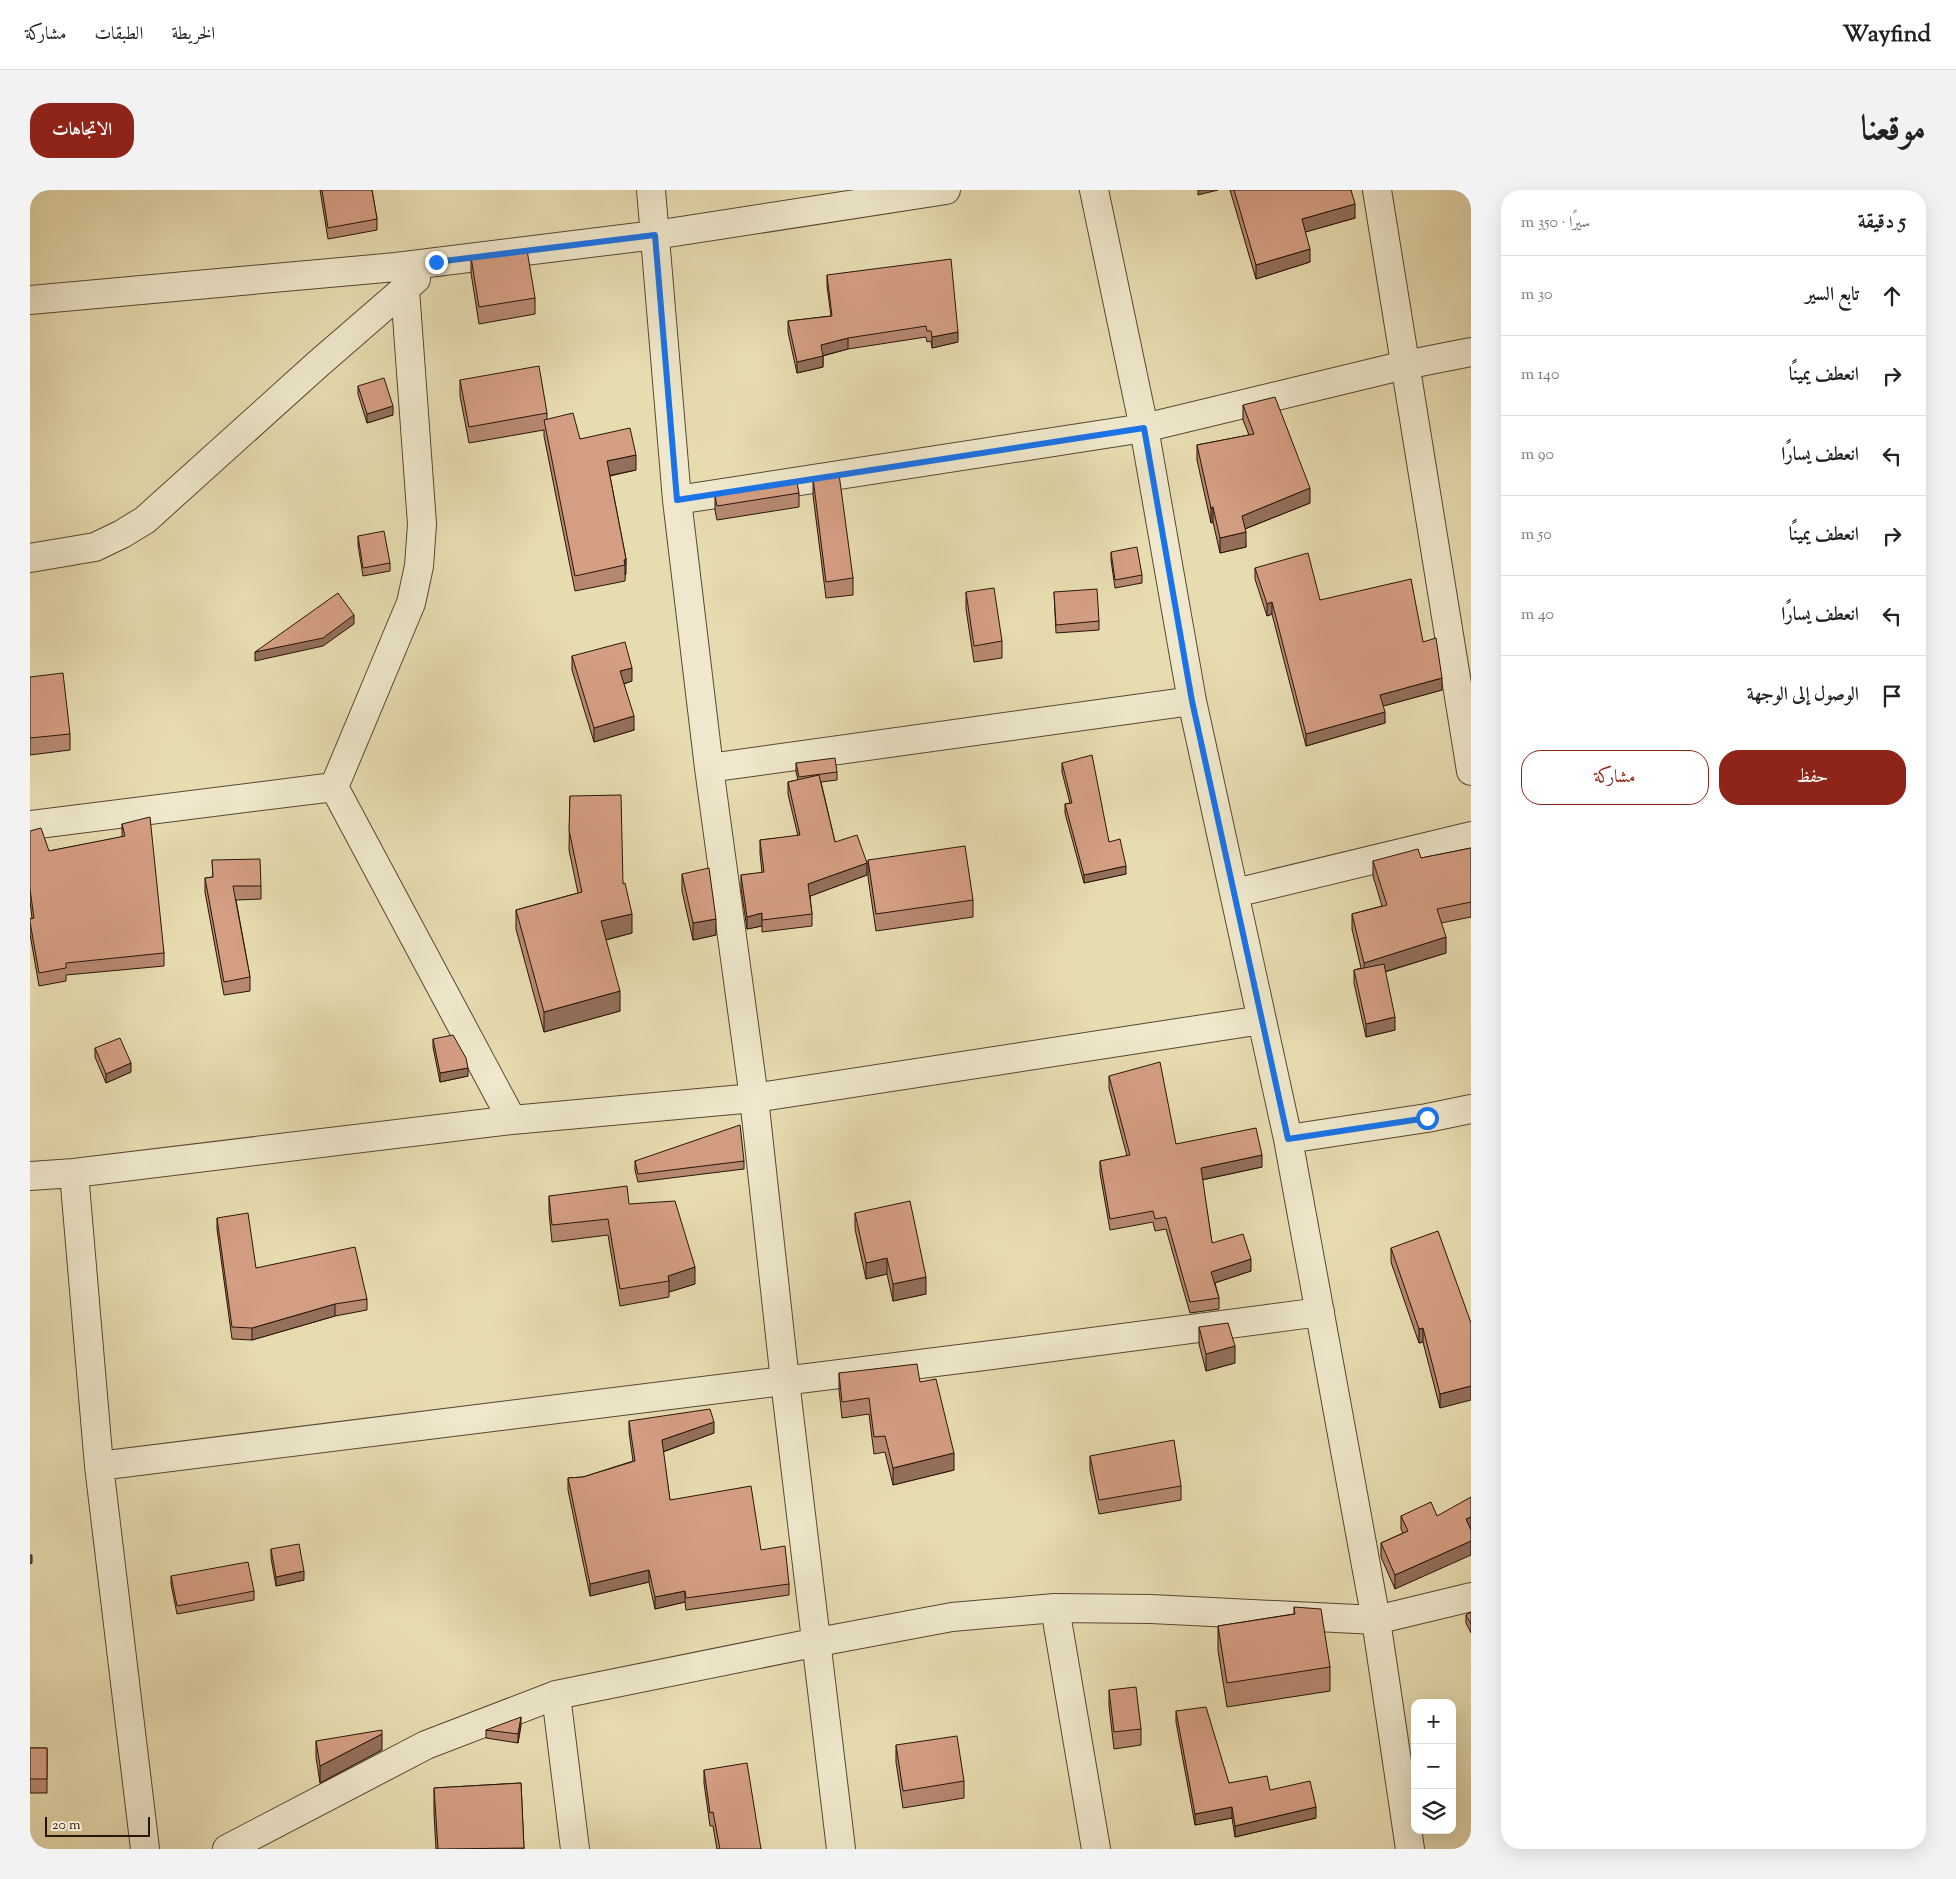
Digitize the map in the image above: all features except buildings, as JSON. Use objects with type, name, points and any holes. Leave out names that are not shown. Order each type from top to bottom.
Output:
[{"type":"street","points":[[651,190],[677,500],[709,768],[754,1098],[785,1381],[818,1642],[841,1849]]},
{"type":"street","points":[[30,300],[436,262],[655,235],[946,190]]},
{"type":"street","points":[[1094,190],[1144,428],[1192,701],[1288,1139],[1376,1620],[1410,1849]]},
{"type":"street","points":[[1377,190],[1471,771]]},
{"type":"street","points":[[30,558],[95,547],[145,520],[318,364],[436,262]]},
{"type":"street","points":[[334,786],[411,603],[419,566],[422,524],[405,289]]},
{"type":"street","points":[[677,500],[1144,428],[1405,365],[1471,352]]},
{"type":"street","points":[[709,768],[1192,701]]},
{"type":"street","points":[[30,824],[334,786]]},
{"type":"street","points":[[334,786],[512,1120]]},
{"type":"street","points":[[1235,893],[1471,836]]},
{"type":"street","points":[[30,1176],[74,1173],[512,1120],[754,1098],[1262,1020]]},
{"type":"street","points":[[1288,1139],[1427,1118],[1471,1109]]},
{"type":"street","points":[[74,1173],[99,1466],[145,1849]]},
{"type":"street","points":[[99,1466],[785,1381],[1320,1312]]},
{"type":"street","points":[[226,1849],[426,1746],[556,1695],[952,1617],[1055,1608],[1160,1610],[1376,1620],[1471,1597]]},
{"type":"street","points":[[1055,1608],[1096,1849]]},
{"type":"street","points":[[556,1695],[575,1849]]},
{"type":"route","points":[[436,262],[655,235],[677,500],[1144,428],[1192,701],[1288,1139],[1427,1118]]}]
